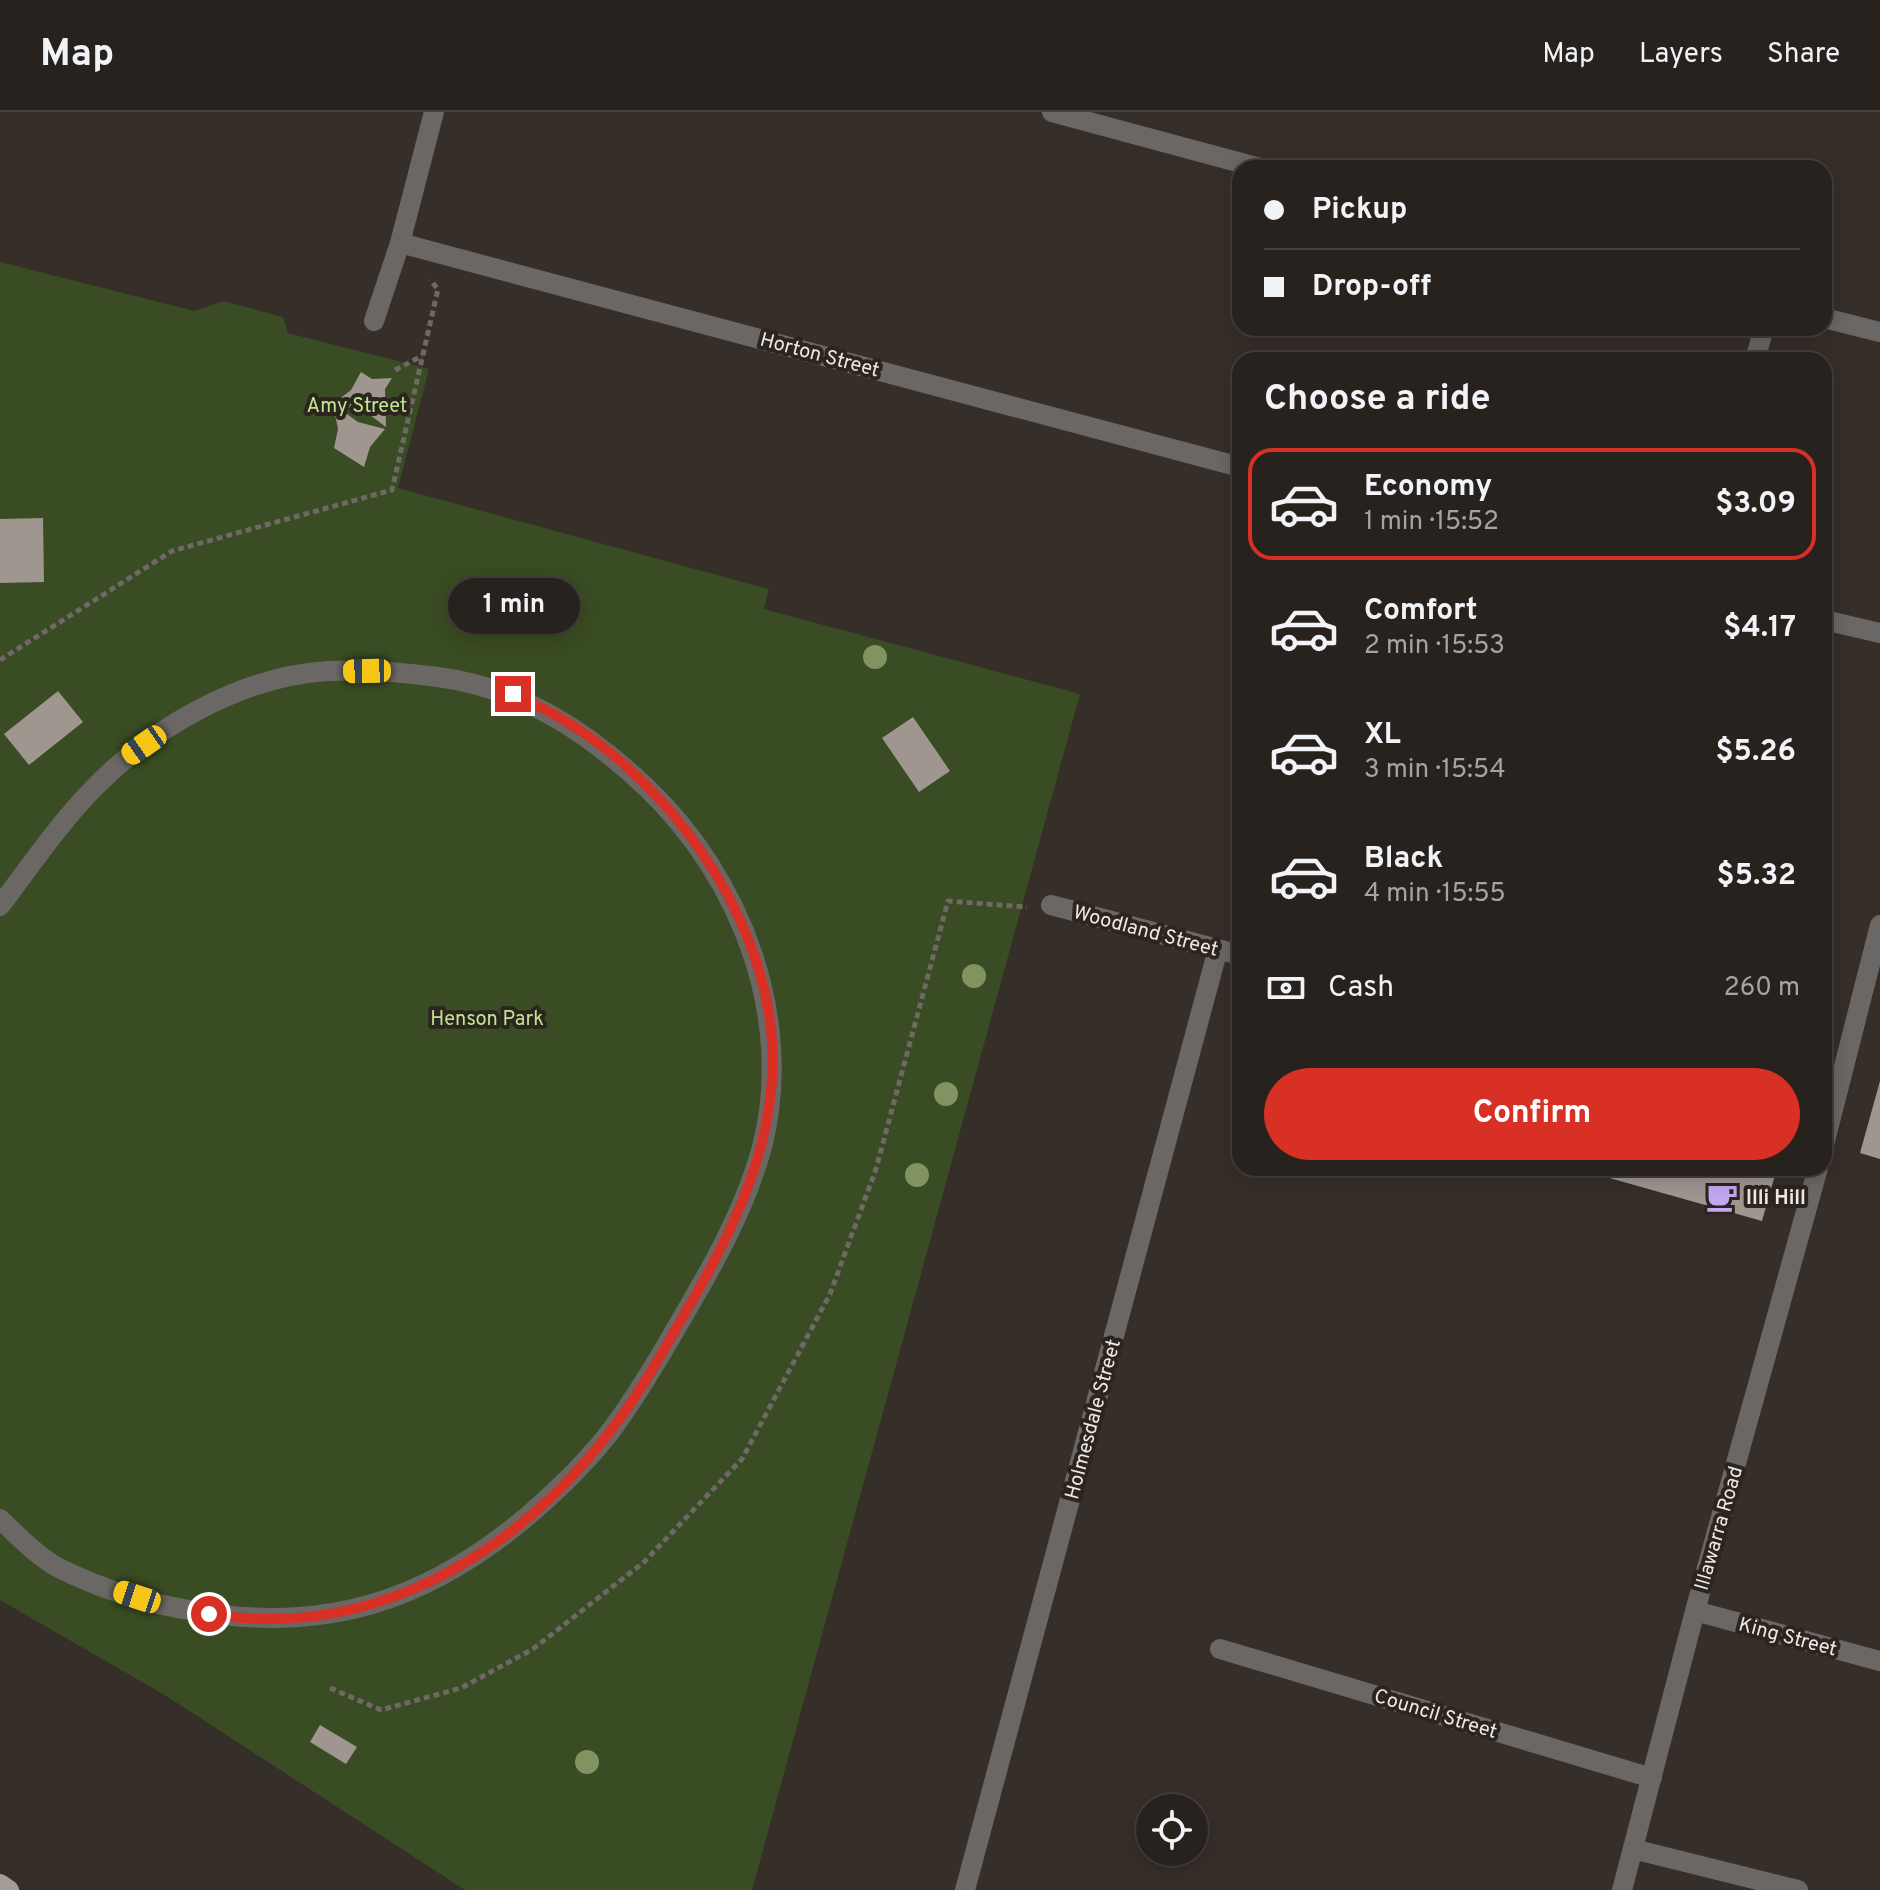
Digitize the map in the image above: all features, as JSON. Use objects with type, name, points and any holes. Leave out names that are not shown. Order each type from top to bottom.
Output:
[{"type":"main road","points":[[0,1884],[9,1890]]},
{"type":"street","points":[[374,321],[400,243],[434,112]]},
{"type":"street","points":[[1052,112],[1232,160]]},
{"type":"street","name":"Horton Street","points":[[400,243],[1232,465]]},
{"type":"street","points":[[1832,320],[1880,332]]},
{"type":"street","points":[[1832,622],[1880,633]]},
{"type":"street","points":[[0,906],[93,789],[126,758],[207,706],[259,685],[322,671],[390,670],[453,679],[513,694],[568,722],[617,760],[665,805],[701,850],[734,905],[758,967],[771,1028],[772,1092],[762,1146],[744,1201],[699,1289],[612,1429],[563,1486],[504,1536],[441,1578],[375,1605],[305,1618],[230,1617],[165,1606],[55,1566],[0,1519]]},
{"type":"street","name":"Woodland Street","points":[[1051,905],[1232,953]]},
{"type":"street","points":[[1832,1099],[1874,971],[1880,925]]},
{"type":"street","name":"Holmesdale Street","points":[[965,1890],[1218,949]]},
{"type":"street","name":"Illawarra Road","points":[[1622,1890],[1695,1611],[1816,1176]]},
{"type":"street","name":"King Street","points":[[1695,1611],[1880,1661]]},
{"type":"street","name":"Council Street","points":[[1220,1649],[1652,1778]]},
{"type":"street","points":[[1633,1849],[1798,1890]]},
{"type":"path","points":[[0,660],[172,551],[392,490],[438,289]]},
{"type":"path","points":[[395,370],[423,356]]},
{"type":"path","points":[[330,1688],[381,1710],[461,1688],[533,1649],[644,1562],[742,1459],[830,1294],[876,1169],[948,901],[990,903]]},
{"type":"green space","name":"Henson Park","points":[[0,262],[195,311],[224,301],[283,317],[288,333],[429,369],[398,488],[769,589],[764,609],[1080,694],[752,1890],[465,1890],[168,1697],[0,1600]]},
{"type":"building","points":[[361,372],[372,379],[392,378],[385,389],[386,427],[366,412],[333,404],[351,390]]},
{"type":"building","points":[[333,404],[358,422],[385,429],[370,447],[364,467],[334,448],[338,429]]},
{"type":"building","points":[[43,518],[44,582],[0,583],[0,519]]},
{"type":"building","points":[[58,691],[83,722],[29,765],[4,734]]},
{"type":"building","points":[[913,717],[950,771],[919,792],[882,738]]},
{"type":"building","points":[[1880,1081],[1880,1159],[1860,1153]]},
{"type":"building","name":"Illi Hill","points":[[1602,1176],[1775,1176],[1762,1221]]},
{"type":"building","points":[[320,1725],[357,1747],[346,1764],[310,1742]]},
{"type":"place","name":"Illi Hill","points":[[1722,1197]]},
{"type":"route","points":[[209,1614],[305,1618],[375,1605],[441,1578],[504,1536],[563,1486],[612,1429],[699,1289],[744,1201],[762,1146],[772,1092],[771,1028],[758,967],[734,905],[701,850],[665,805],[617,760],[568,722],[513,694]]},
{"type":"park label","name":"Amy Street","points":[[357,405]]}]
